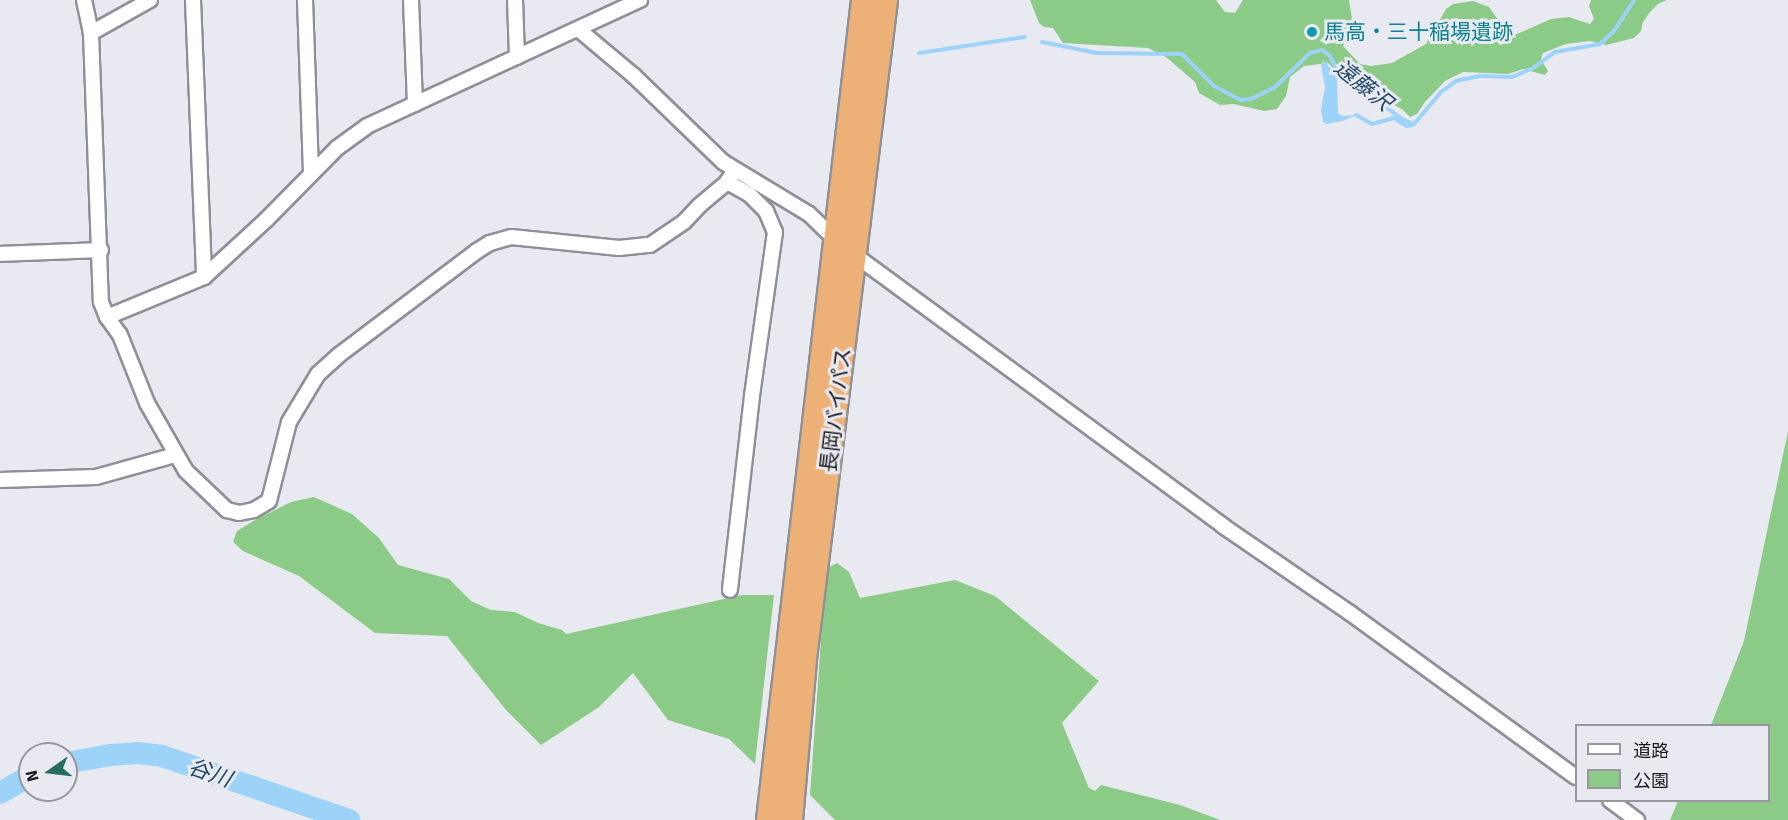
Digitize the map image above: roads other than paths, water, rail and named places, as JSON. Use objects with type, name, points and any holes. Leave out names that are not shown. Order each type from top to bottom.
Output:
[{"type":"highway","name":"長岡バイパス","points":[[769,820],[864,0]]},
{"type":"highway","name":"長岡バイパス","points":[[790,820],[804,659],[885,0]]},
{"type":"street","points":[[84,0],[91,33],[101,250],[101,302],[107,317],[120,334],[147,403],[175,455],[186,471],[227,510],[239,513],[254,510],[270,501],[289,422],[318,374],[339,355],[477,250],[490,243],[511,237],[619,248],[650,245],[671,233],[731,176]]},
{"type":"street","points":[[91,33],[150,0]]},
{"type":"street","points":[[193,0],[204,277]]},
{"type":"street","points":[[305,0],[311,172]]},
{"type":"street","points":[[411,0],[415,104]]},
{"type":"street","points":[[515,0],[517,57]]},
{"type":"street","points":[[107,317],[204,277],[266,220],[311,172],[367,126],[578,28],[607,7],[640,0]]},
{"type":"street","points":[[578,28],[670,110],[766,211],[775,232],[752,396],[730,590]]},
{"type":"street","points":[[731,176],[809,214],[855,256],[1223,526],[1358,619],[1575,776]]},
{"type":"street","points":[[0,254],[101,250]]},
{"type":"street","points":[[0,480],[96,477],[175,455]]},
{"type":"street","points":[[1611,802],[1637,820]]},
{"type":"water","points":[[1323,59],[1337,77],[1338,113],[1343,116],[1356,115],[1343,121],[1327,124],[1323,122],[1321,110],[1325,87],[1321,65]]},
{"type":"waterway","name":"遠藤沢","points":[[1042,42],[1097,53],[1182,54],[1214,86],[1240,100],[1251,99],[1274,88],[1310,53],[1322,50],[1353,83],[1402,119],[1414,124],[1441,92],[1456,81],[1480,76],[1512,77],[1533,68],[1555,52],[1600,44],[1614,31],[1634,0]]},
{"type":"waterway","name":"遠藤沢","points":[[919,53],[1025,37]]},
{"type":"waterway","points":[[1356,115],[1372,124],[1394,118],[1407,126],[1413,125]]},
{"type":"waterway","name":"谷川","points":[[78,761],[138,753],[162,756],[349,820]]},
{"type":"waterway","name":"谷川","points":[[0,793],[18,783]]},
{"type":"place","name":"馬高・三十稲場遺跡","points":[[1312,32]]}]
